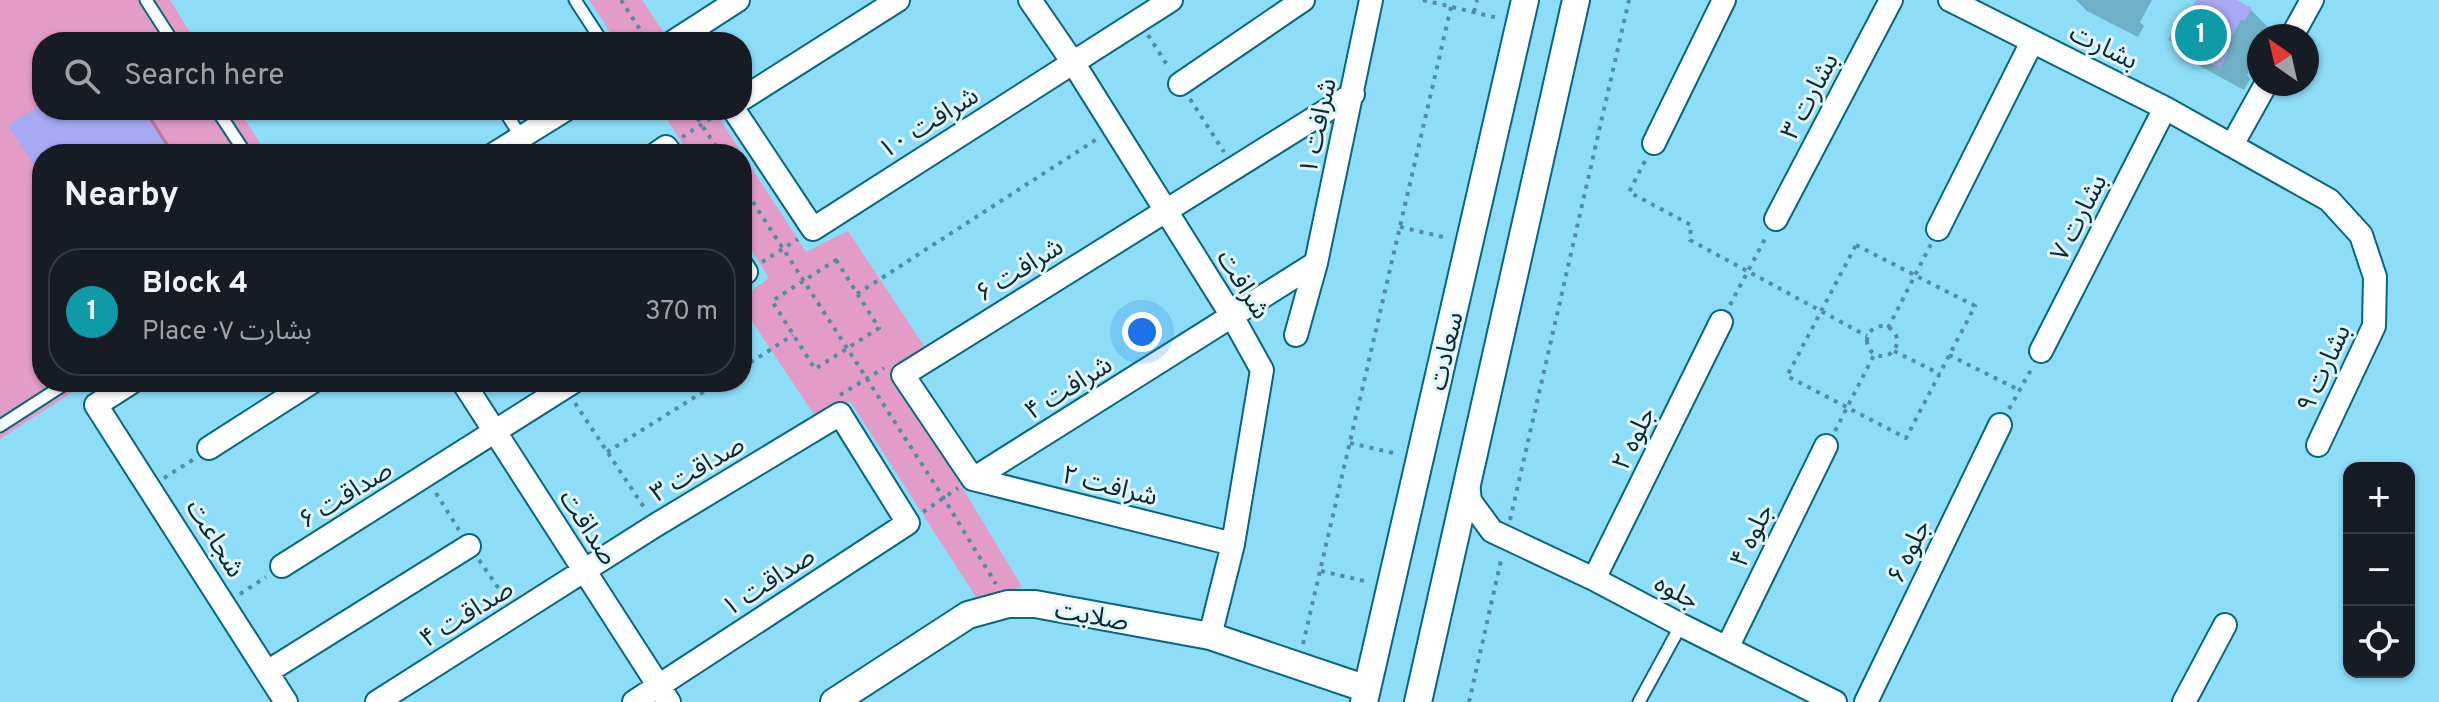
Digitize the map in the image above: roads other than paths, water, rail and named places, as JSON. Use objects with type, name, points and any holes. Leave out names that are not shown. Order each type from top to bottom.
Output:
[{"type":"street","points":[[688,32],[738,0]]},
{"type":"street","points":[[752,93],[898,0]]},
{"type":"street","name":"شرافت","points":[[1030,0],[1074,64],[1232,316],[1262,370],[1233,544],[1210,636]]},
{"type":"street","name":"شرافت ۱۰","points":[[741,120],[813,229],[1171,0]]},
{"type":"street","points":[[1180,84],[1303,0]]},
{"type":"street","name":"شرافت ۱","points":[[1296,335],[1316,263],[1371,0]]},
{"type":"street","name":"سعادت","points":[[1418,702],[1576,0]]},
{"type":"street","points":[[1654,143],[1724,0]]},
{"type":"street","name":"بشارت ۳","points":[[1776,219],[1891,0]]},
{"type":"street","name":"بشارت","points":[[1950,0],[2232,145]]},
{"type":"street","points":[[2299,24],[2312,0]]},
{"type":"street","name":"سعادت","points":[[1366,696],[1523,12]]},
{"type":"street","points":[[1938,229],[2032,42]]},
{"type":"street","name":"شرافت ۶","points":[[973,479],[903,375],[1353,94]]},
{"type":"street","points":[[2232,145],[2259,96]]},
{"type":"street","name":"بشارت ۷","points":[[2041,351],[2165,108]]},
{"type":"street","points":[[510,144],[549,120]]},
{"type":"street","name":"بشارت ۹","points":[[2232,145],[2329,200],[2361,235],[2375,277],[2374,326],[2318,445]]},
{"type":"street","points":[[1232,316],[1316,263]]},
{"type":"street","name":"شرافت ۴","points":[[973,479],[1232,316]]},
{"type":"street","name":"جلوه ۲","points":[[1594,579],[1721,322]]},
{"type":"street","name":"شجاعت","points":[[116,392],[96,405],[286,702]]},
{"type":"street","points":[[209,448],[296,392]]},
{"type":"street","name":"صداقت","points":[[469,392],[664,694]]},
{"type":"street","name":"صداقت ۶","points":[[282,566],[558,392]]},
{"type":"street","name":"صداقت ۳","points":[[584,572],[840,414],[908,523]]},
{"type":"street","name":"جلوه ۶","points":[[1866,702],[2000,425]]},
{"type":"street","name":"جلوه ۴","points":[[1727,648],[1826,446]]},
{"type":"street","name":"شرافت ۲","points":[[973,479],[1233,544]]},
{"type":"street","points":[[1468,480],[1470,501],[1499,534]]},
{"type":"street","name":"صداقت ۱","points":[[634,702],[664,694],[908,523]]},
{"type":"street","points":[[1452,550],[1462,541],[1499,534]]},
{"type":"street","name":"جلوه","points":[[1499,534],[1835,702]]},
{"type":"street","points":[[267,672],[469,546]]},
{"type":"street","name":"صداقت ۴","points":[[377,702],[584,572]]},
{"type":"street","name":"صلابت","points":[[834,702],[968,615],[1008,604],[1035,604],[1210,636],[1298,666],[1366,696]]},
{"type":"street","points":[[2184,702],[2225,625]]},
{"type":"lane","points":[[146,0],[167,32]]},
{"type":"lane","points":[[575,0],[596,32]]},
{"type":"lane","points":[[224,120],[239,144]]},
{"type":"lane","points":[[510,120],[521,137]]},
{"type":"lane","points":[[0,426],[53,392]]},
{"type":"lane","points":[[1639,702],[1681,625]]},
{"type":"place","name":"Block 4","points":[[2201,35]]}]
